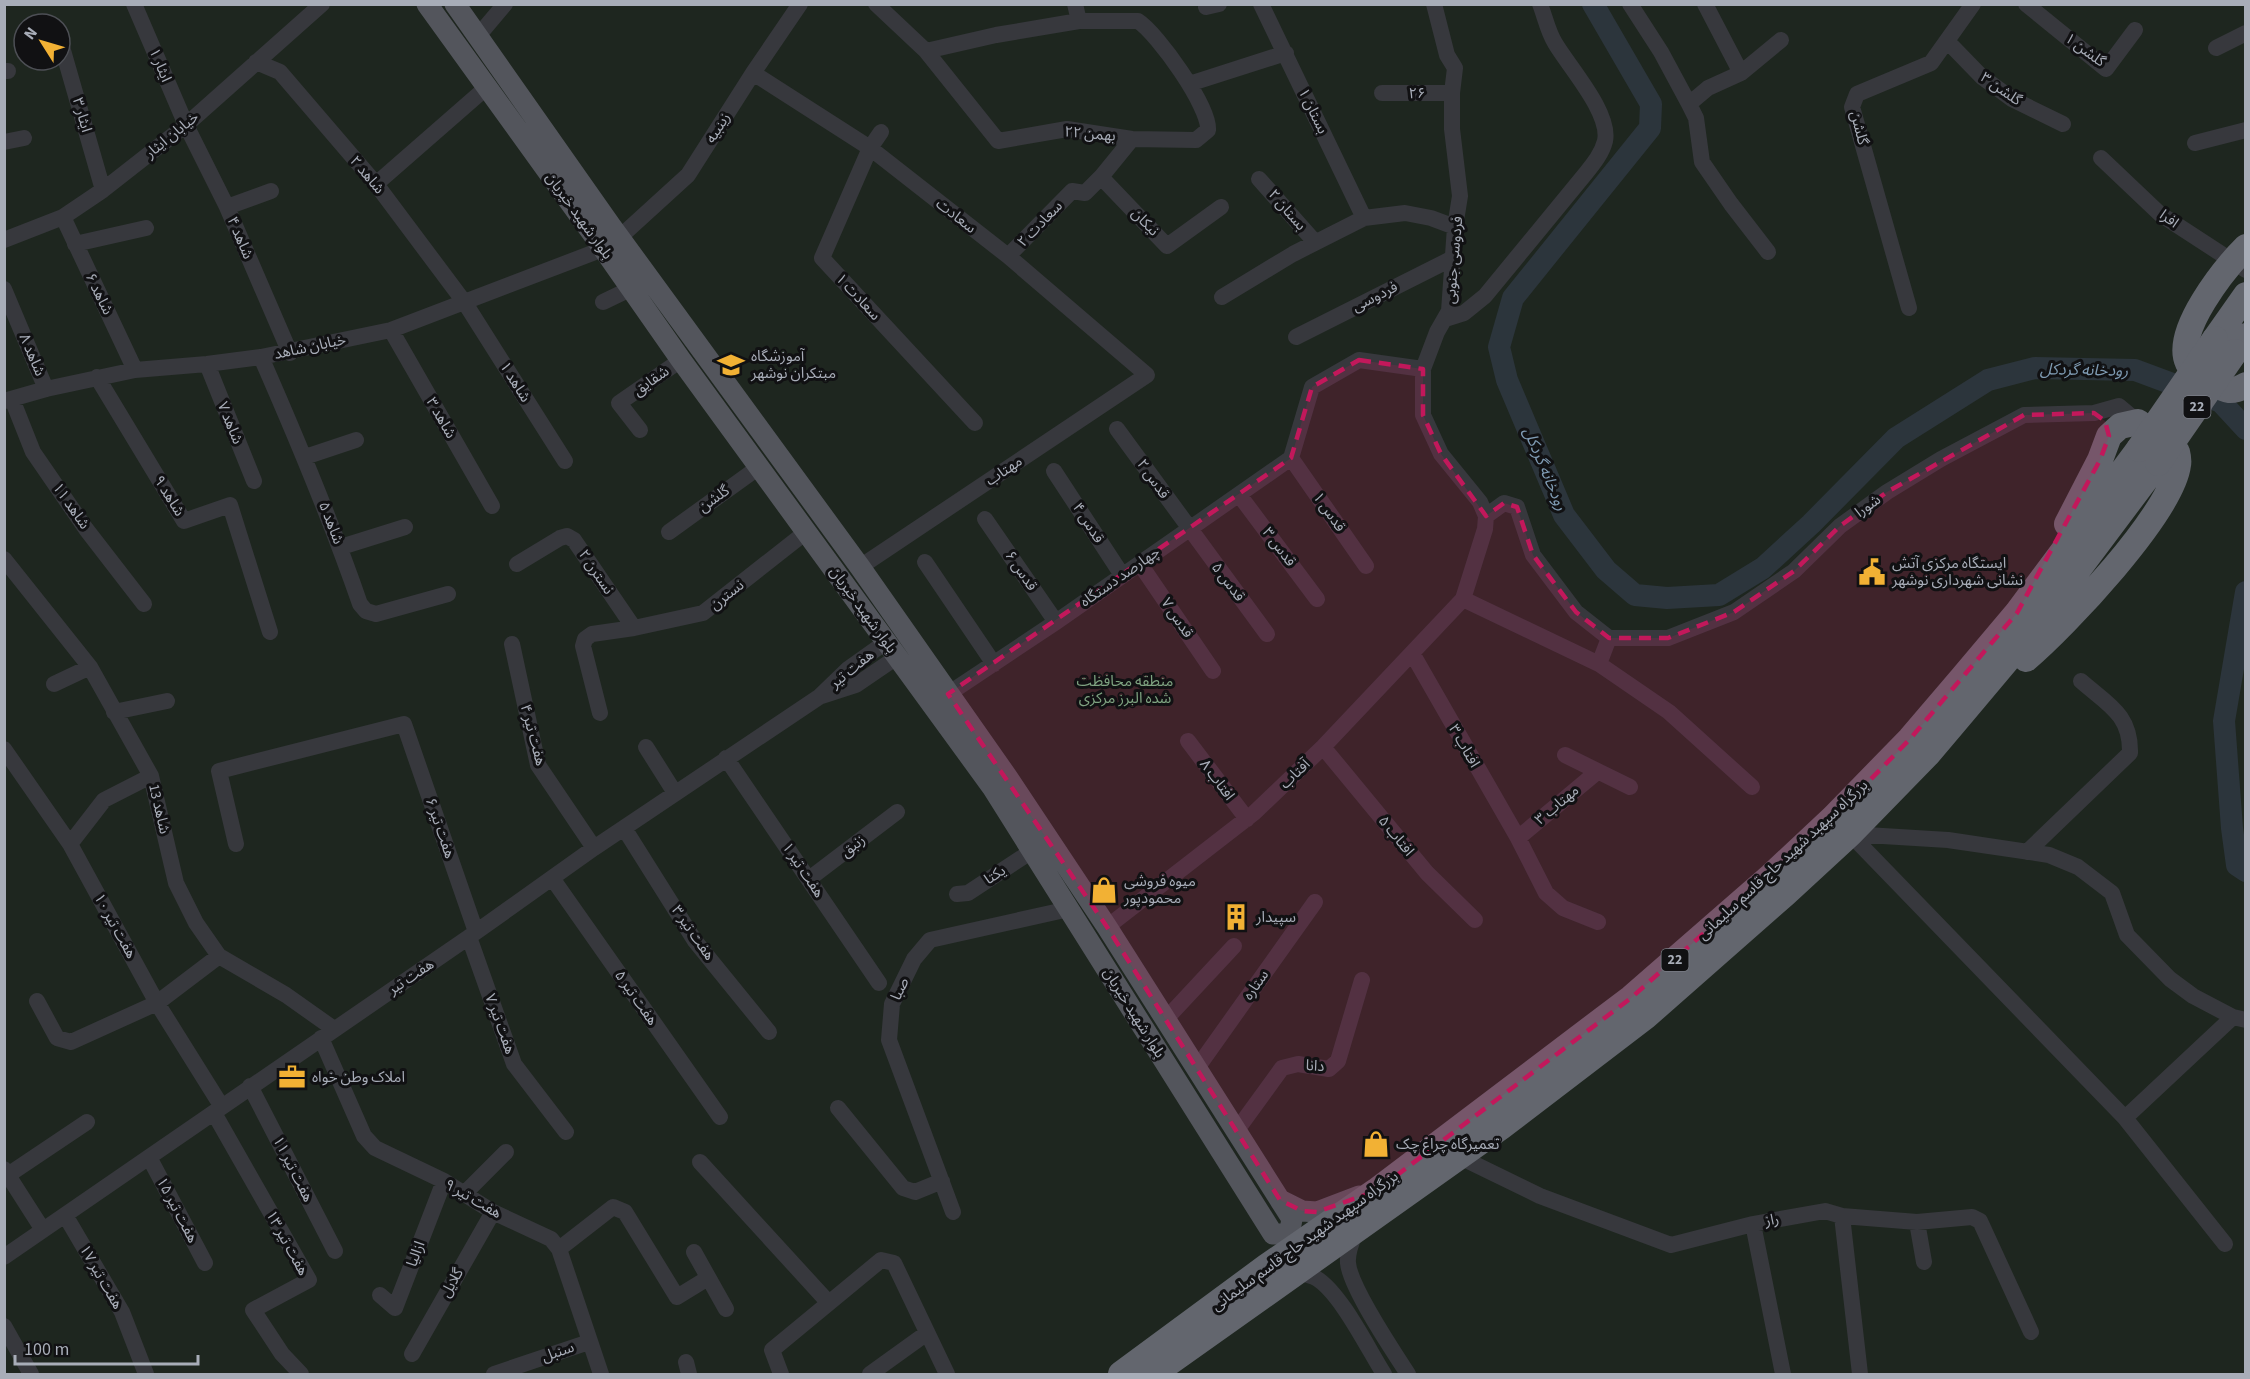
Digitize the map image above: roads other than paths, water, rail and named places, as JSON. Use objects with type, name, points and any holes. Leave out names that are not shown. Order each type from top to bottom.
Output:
[{"type":"highway","points":[[2241,259],[2197,313],[2187,337],[2185,353],[2188,364],[2226,391],[2235,391],[2246,385]]},
{"type":"highway","name":"بزرگراه سپهبد شهید حاج قاسم سلیمانی","points":[[1154,1374],[1460,1157],[1645,1017],[1850,834],[1927,755],[2035,627],[2148,456],[2232,342],[2246,295]]},
{"type":"highway","points":[[1960,716],[2041,646],[2087,598],[2146,528],[2169,493],[2178,466],[2177,452],[2138,422],[2120,426],[2109,436],[2081,498],[2017,613]]},
{"type":"highway","name":"بزرگراه سپهبد شهید حاج قاسم سلیمانی","points":[[1120,1374],[1266,1267],[1376,1191],[1631,998],[1771,876],[1833,818],[1910,739],[2148,456]]},
{"type":"main road","name":"بلوار شهید خیریان","points":[[427,4],[487,87],[612,243],[860,567],[909,636],[1008,778],[1166,1018],[1292,1219],[1290,1230],[1283,1234],[1273,1234],[992,788],[630,288],[612,243],[455,4]]},
{"type":"main road","points":[[892,649],[909,636]]},
{"type":"main road","points":[[1280,1200],[1302,1211],[1317,1212],[1376,1191]]},
{"type":"main road","points":[[1266,1267],[1272,1252],[1273,1234]]},
{"type":"street","name":"ایثار ۱","points":[[134,4],[186,125]]},
{"type":"street","name":"خیابان ایثار","points":[[4,240],[63,217],[103,190],[186,125],[322,4]]},
{"type":"street","points":[[478,36],[505,4]]},
{"type":"street","name":"زینبیه","points":[[612,243],[688,175],[800,4]]},
{"type":"street","name":"۲۲ بهمن","points":[[876,4],[926,51],[998,141],[1067,129],[1132,139],[1196,140],[1208,130],[1206,115],[1190,84],[1154,34],[1138,21],[1077,13],[926,51]]},
{"type":"street","name":"بستان ۱","points":[[1261,4],[1364,218]]},
{"type":"street","name":"فردوسی جنوبی","points":[[1434,4],[1447,55],[1455,68],[1452,129],[1460,196],[1455,227],[1449,311],[1423,369],[1423,416],[1441,454],[1480,501],[1486,516]]},
{"type":"street","points":[[1445,319],[1464,313],[1485,296],[1586,173],[1598,157],[1605,141],[1601,115],[1554,42],[1540,4]]},
{"type":"street","points":[[1630,4],[1661,52],[1696,118],[1702,162],[1768,252]]},
{"type":"street","points":[[1705,4],[1741,73]]},
{"type":"street","name":"گلشن","points":[[1910,308],[1852,107],[1857,94],[1931,63],[1973,4]]},
{"type":"street","name":"گلشن ۱","points":[[2026,4],[2106,69],[2135,30]]},
{"type":"street","points":[[2216,48],[2246,33]]},
{"type":"street","points":[[1689,104],[1708,88],[1741,73],[1781,40]]},
{"type":"street","name":"گلشن ۳","points":[[1948,42],[1982,78],[2012,99],[2063,124]]},
{"type":"street","points":[[1190,84],[1286,53]]},
{"type":"street","name":"شاهد ۲","points":[[256,62],[280,72],[376,184],[465,303]]},
{"type":"street","name":"ایثار ۳","points":[[69,72],[103,190]]},
{"type":"street","name":"سعادت","points":[[753,73],[870,148],[1008,256],[1147,375]]},
{"type":"street","points":[[376,184],[487,87]]},
{"type":"street","name":"۲۶","points":[[1382,93],[1452,93]]},
{"type":"street","name":"شاهد ۴","points":[[186,125],[227,207],[290,353]]},
{"type":"street","points":[[2194,143],[2246,129]]},
{"type":"street","points":[[870,148],[881,132]]},
{"type":"street","points":[[4,142],[24,138]]},
{"type":"street","points":[[1101,177],[1132,139]]},
{"type":"street","name":"سعادت ۱","points":[[870,148],[822,258],[975,423]]},
{"type":"street","name":"افرا","points":[[2101,158],[2160,214],[2241,259]]},
{"type":"street","name":"نیکان","points":[[1101,177],[1167,246],[1221,207]]},
{"type":"street","name":"سعادت ۲","points":[[1008,256],[1072,191],[1085,194],[1101,177]]},
{"type":"street","name":"بستان ۲","points":[[1260,179],[1315,242]]},
{"type":"street","points":[[227,207],[271,191]]},
{"type":"street","points":[[1222,297],[1315,242],[1364,218],[1405,213],[1431,218],[1455,227]]},
{"type":"street","name":"شاهد ۶","points":[[63,217],[135,370]]},
{"type":"street","points":[[75,244],[146,228]]},
{"type":"street","name":"خیابان شاهد","points":[[8,400],[46,388],[135,370],[207,364],[290,353],[391,330],[465,303],[612,243]]},
{"type":"street","name":"فردوسی","points":[[1296,337],[1453,258]]},
{"type":"street","points":[[603,302],[630,288]]},
{"type":"street","name":"شاهد ۸","points":[[4,289],[46,388]]},
{"type":"street","name":"شاهد ۱","points":[[465,303],[565,461]]},
{"type":"street","name":"شاهد ۳","points":[[391,330],[492,506]]},
{"type":"street","name":"شاهد ۵","points":[[261,357],[305,457],[341,547],[360,604],[366,611],[376,614],[448,594]]},
{"type":"street","name":"شقایق","points":[[640,430],[619,404],[681,360]]},
{"type":"street","points":[[1292,458],[1312,387],[1359,360],[1423,369]]},
{"type":"street","name":"شاهد ۷","points":[[207,364],[254,481]]},
{"type":"street","name":"مهتاب","points":[[860,567],[1147,375]]},
{"type":"street","name":"شاهد ۹","points":[[97,377],[184,521],[230,505],[270,632]]},
{"type":"street","name":"شاهد ۱۱","points":[[8,400],[33,452],[87,529],[144,604]]},
{"type":"street","name":"شورا","points":[[1609,638],[1668,638],[1734,612],[1794,571],[1840,526],[1887,492],[1941,459],[2024,415],[2094,413],[2119,406],[2138,422]]},
{"type":"street","points":[[2094,413],[2104,420],[2109,436]]},
{"type":"street","name":"قدس ۲","points":[[1117,429],[1189,530]]},
{"type":"street","points":[[305,457],[356,440]]},
{"type":"street","name":"چهارصد دستگاه","points":[[948,694],[1240,496],[1292,458]]},
{"type":"street","name":"قدس ۱","points":[[1292,458],[1366,566]]},
{"type":"street","name":"گلشن","points":[[669,532],[759,467]]},
{"type":"street","name":"قدس ۴","points":[[1054,471],[1122,575]]},
{"type":"street","name":"قدس ۳","points":[[1240,496],[1317,599]]},
{"type":"street","points":[[1599,664],[1609,638],[1576,612],[1533,555],[1517,507],[1504,503],[1486,516],[1485,529],[1463,599],[1599,664],[1670,712],[1752,787]]},
{"type":"street","name":"قدس ۶","points":[[985,519],[1056,622]]},
{"type":"street","points":[[341,547],[405,527]]},
{"type":"street","name":"قدس ۵","points":[[1189,530],[1267,634]]},
{"type":"street","name":"نسترن","points":[[600,713],[583,646],[585,639],[592,634],[703,614],[806,532]]},
{"type":"street","name":"نسترن ۲","points":[[517,564],[567,536],[574,540],[634,628]]},
{"type":"street","name":"شاهد 13","points":[[4,559],[90,667],[151,776],[176,884],[196,923],[219,956],[286,995],[327,1034]]},
{"type":"street","points":[[925,562],[994,664]]},
{"type":"street","name":"قدس ۷","points":[[1140,564],[1213,672]]},
{"type":"street","name":"آفتاب","points":[[1107,927],[1246,819],[1323,747],[1463,599]]},
{"type":"street","name":"هفت تیر ۴","points":[[512,644],[538,765],[594,848]]},
{"type":"street","name":"هفت تیر","points":[[4,1257],[726,758],[819,697],[856,684],[892,649]]},
{"type":"street","name":"افتاب ۳","points":[[1412,653],[1518,838],[1546,893],[1563,908],[1598,922]]},
{"type":"street","points":[[54,684],[90,667]]},
{"type":"street","points":[[2027,852],[2130,753],[2131,735],[2123,717],[2081,681]]},
{"type":"street","points":[[114,712],[167,702]]},
{"type":"street","name":"هفت تیر ۶","points":[[236,844],[219,771],[404,724],[473,934]]},
{"type":"street","name":"افتاب ۸","points":[[1188,741],[1246,819]]},
{"type":"street","points":[[646,747],[675,793]]},
{"type":"street","name":"افتاب ۵","points":[[1323,747],[1426,873],[1475,920]]},
{"type":"street","name":"هفت تیر ۱۰","points":[[4,748],[70,844],[218,1110]]},
{"type":"street","points":[[1565,755],[1630,787]]},
{"type":"street","name":"هفت تیر ۱","points":[[726,758],[879,983]]},
{"type":"street","name":"مهتاب ۳","points":[[1518,838],[1597,772]]},
{"type":"street","points":[[70,844],[104,800],[151,776]]},
{"type":"street","name":"زنبق","points":[[809,879],[897,812]]},
{"type":"street","name":"هفت تیر ۳","points":[[624,828],[695,941],[769,1032]]},
{"type":"street","points":[[1850,834],[1948,840],[2049,855],[2078,867],[2112,892],[2127,934],[2178,984],[2193,996],[2239,1018],[2125,1118]]},
{"type":"street","points":[[1850,834],[2125,1118],[2225,1244]]},
{"type":"street","name":"یکتا","points":[[957,894],[968,892],[1032,851]]},
{"type":"street","name":"هفت تیر ۵","points":[[552,878],[720,1118]]},
{"type":"street","name":"ستاره","points":[[1197,1068],[1315,902]]},
{"type":"street","name":"صبا","points":[[953,1212],[889,1040],[892,1004],[914,959],[930,940],[1069,909]]},
{"type":"street","name":"هفت تیر ۷","points":[[473,934],[514,1064],[566,1132]]},
{"type":"street","points":[[1166,1018],[1234,946]]},
{"type":"street","points":[[37,1001],[57,1038],[71,1042],[157,1003],[219,956]]},
{"type":"street","name":"دانا","points":[[1237,1130],[1282,1068],[1298,1064],[1329,1069],[1338,1061],[1362,980]]},
{"type":"street","name":"هفت تیر ۹","points":[[327,1034],[364,1136],[375,1148],[444,1181],[493,1212],[550,1239],[559,1248]]},
{"type":"street","name":"هفت تیر ۱۱","points":[[250,1086],[335,1251]]},
{"type":"street","points":[[838,1108],[903,1188],[915,1192],[942,1181]]},
{"type":"street","name":"هفت تیر ۱۳","points":[[218,1110],[309,1280],[253,1310],[282,1354],[302,1374]]},
{"type":"street","points":[[43,1230],[6,1172],[87,1122]]},
{"type":"street","points":[[464,1194],[506,1152]]},
{"type":"street","name":"هفت تیر ۱۵","points":[[149,1157],[206,1263]]},
{"type":"street","name":"راز","points":[[1460,1157],[1540,1196],[1671,1245],[1753,1224],[1825,1211],[1842,1216],[1917,1222],[1972,1217],[1980,1221],[2031,1332]]},
{"type":"street","points":[[700,1162],[828,1302]]},
{"type":"street","name":"ازالیا","points":[[380,1295],[396,1308],[444,1181]]},
{"type":"street","points":[[601,1374],[559,1248],[614,1207],[625,1212],[677,1298],[708,1278]]},
{"type":"street","name":"گلایل","points":[[412,1354],[493,1212]]},
{"type":"street","name":"هفت تیر ۱۷","points":[[65,1215],[122,1312],[146,1374]]},
{"type":"street","points":[[1842,1216],[1860,1374]]},
{"type":"street","points":[[1917,1222],[1924,1262]]},
{"type":"street","points":[[1753,1224],[1783,1374]]},
{"type":"street","points":[[1356,1232],[1347,1260],[1349,1272],[1407,1374]]},
{"type":"street","points":[[694,1252],[726,1309]]},
{"type":"street","points":[[781,1374],[772,1350],[881,1260],[894,1263],[947,1374]]},
{"type":"street","points":[[1298,1272],[1318,1279],[1353,1322],[1382,1374]]},
{"type":"street","points":[[1353,1322],[1370,1312]]},
{"type":"street","points":[[4,1326],[31,1374]]},
{"type":"street","points":[[870,1374],[927,1333]]},
{"type":"street","name":"سنبل","points":[[494,1374],[589,1342]]},
{"type":"waterway","name":"رودخانه گردکل","points":[[1593,4],[1651,104],[1650,128],[1513,298],[1499,347],[1507,380],[1564,515],[1606,570],[1635,595],[1667,598],[1719,595],[1763,568],[1811,524],[1896,438],[1988,380],[2035,368],[2135,370],[2221,402],[2246,429]]},
{"type":"waterway","name":"رودخانه گردکل","points":[[2246,592],[2224,721],[2237,865],[2246,871]]},
{"type":"place","name":"آموزشگاه مبتکران نوشهر","points":[[731,365]]},
{"type":"place","name":"ایستگاه مرکزی آتش نشانی شهرداری نوشهر","points":[[1872,572]]},
{"type":"place","name":"میوه فروشی محمودپور","points":[[1104,890]]},
{"type":"place","name":"سپیدار","points":[[1236,917]]},
{"type":"place","name":"املاک وطن خواه","points":[[292,1077]]},
{"type":"place","name":"تعمیرگاه چراغ چک","points":[[1376,1144]]},
{"type":"park label","name":"منطقه محافظت شده البرز مرکزی","points":[[1125,690]]}]
